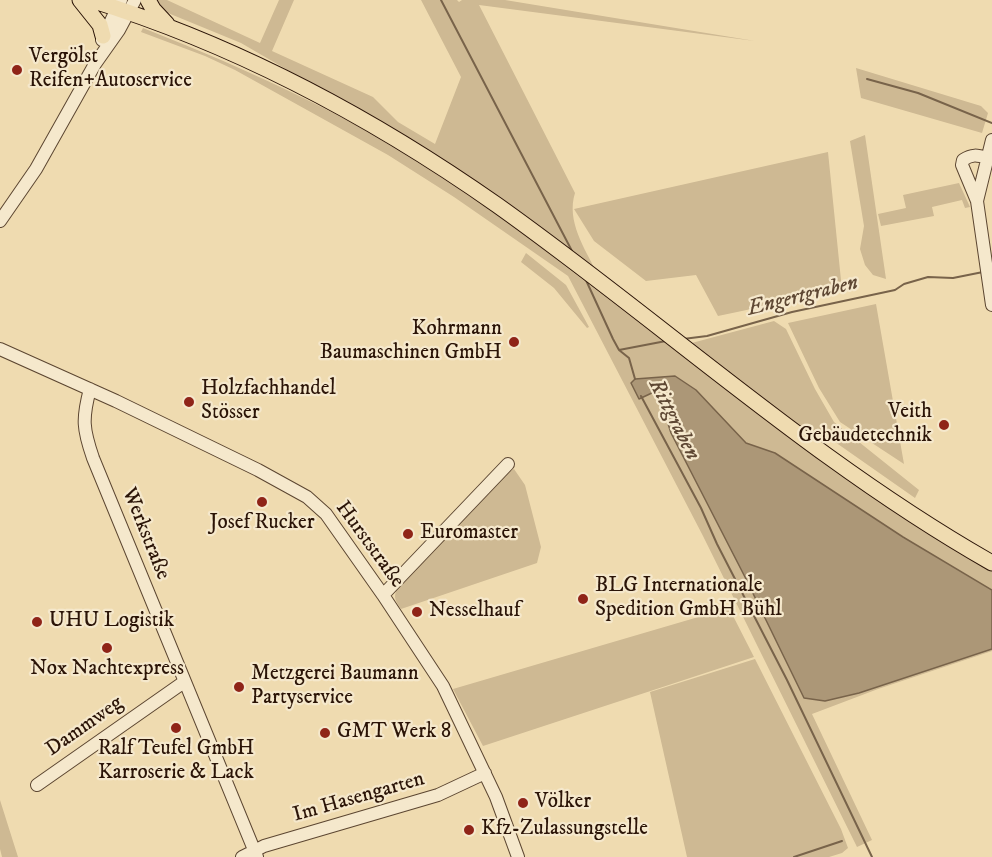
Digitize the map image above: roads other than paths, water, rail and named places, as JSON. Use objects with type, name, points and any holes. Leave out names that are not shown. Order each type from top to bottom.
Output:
[{"type":"main road","points":[[80,0],[100,25],[103,36]]},
{"type":"main road","points":[[91,0],[125,5],[171,28],[238,56],[333,104],[402,143],[552,246],[824,455],[906,512],[992,563]]},
{"type":"main road","points":[[148,0],[153,9],[171,28]]},
{"type":"street","points":[[95,64],[103,36],[125,5]]},
{"type":"street","points":[[0,221],[36,169],[95,64],[119,30],[125,5]]},
{"type":"street","points":[[977,201],[992,140]]},
{"type":"street","points":[[987,159],[977,155],[963,160],[964,172],[977,201],[992,305]]},
{"type":"street","name":"Hurststraße","points":[[0,349],[258,470],[307,497],[326,514],[443,686],[496,797],[518,857]]},
{"type":"street","name":"Werkstraße","points":[[90,390],[83,418],[89,447],[256,854]]},
{"type":"street","points":[[383,595],[508,464]]},
{"type":"street","name":"Dammweg","points":[[37,785],[184,682]]},
{"type":"street","name":"Im Hasengarten","points":[[243,857],[304,834],[438,795],[484,773]]},
{"type":"water","points":[[675,376],[696,390],[746,443],[775,453],[903,537],[992,590],[992,649],[859,693],[825,701],[804,698],[671,433],[662,405],[654,392],[639,399],[631,383],[635,379]]},
{"type":"waterway","name":"Rittgraben","points":[[441,0],[572,251]]},
{"type":"waterway","points":[[867,79],[918,93],[992,123]]},
{"type":"waterway","name":"Engertgraben","points":[[683,339],[707,336],[792,312],[895,290],[904,284],[928,277],[953,278],[983,272]]},
{"type":"waterway","name":"Rittgraben","points":[[585,278],[619,350],[629,358],[635,379]]},
{"type":"waterway","name":"Engertgraben","points":[[619,350],[666,341]]},
{"type":"waterway","name":"Rittgraben","points":[[641,396],[701,508],[872,857]]},
{"type":"waterway","points":[[794,857],[842,841]]},
{"type":"place","name":"Vergölst Reifen+Autoservice","points":[[17,70]]},
{"type":"place","name":"Kohrmann Baumaschinen GmbH","points":[[514,342]]},
{"type":"place","name":"Holzfachhandel Stösser","points":[[189,402]]},
{"type":"place","name":"Veith Gebäudetechnik","points":[[944,425]]},
{"type":"place","name":"Josef Rucker","points":[[262,502]]},
{"type":"place","name":"Euromaster","points":[[408,534]]},
{"type":"place","name":"BLG Internationale Spedition GmbH Bühl","points":[[583,599]]},
{"type":"place","name":"Nesselhauf","points":[[417,612]]},
{"type":"place","name":"UHU Logistik","points":[[37,622]]},
{"type":"place","name":"Nox Nachtexpress","points":[[107,648]]},
{"type":"place","name":"Metzgerei Baumann Partyservice","points":[[239,687]]},
{"type":"place","name":"Ralf Teufel GmbH Karroserie & Lack","points":[[176,728]]},
{"type":"place","name":"GMT Werk 8","points":[[325,733]]},
{"type":"place","name":"Völker","points":[[523,803]]},
{"type":"place","name":"Kfz-Zulassungstelle","points":[[469,830]]}]
